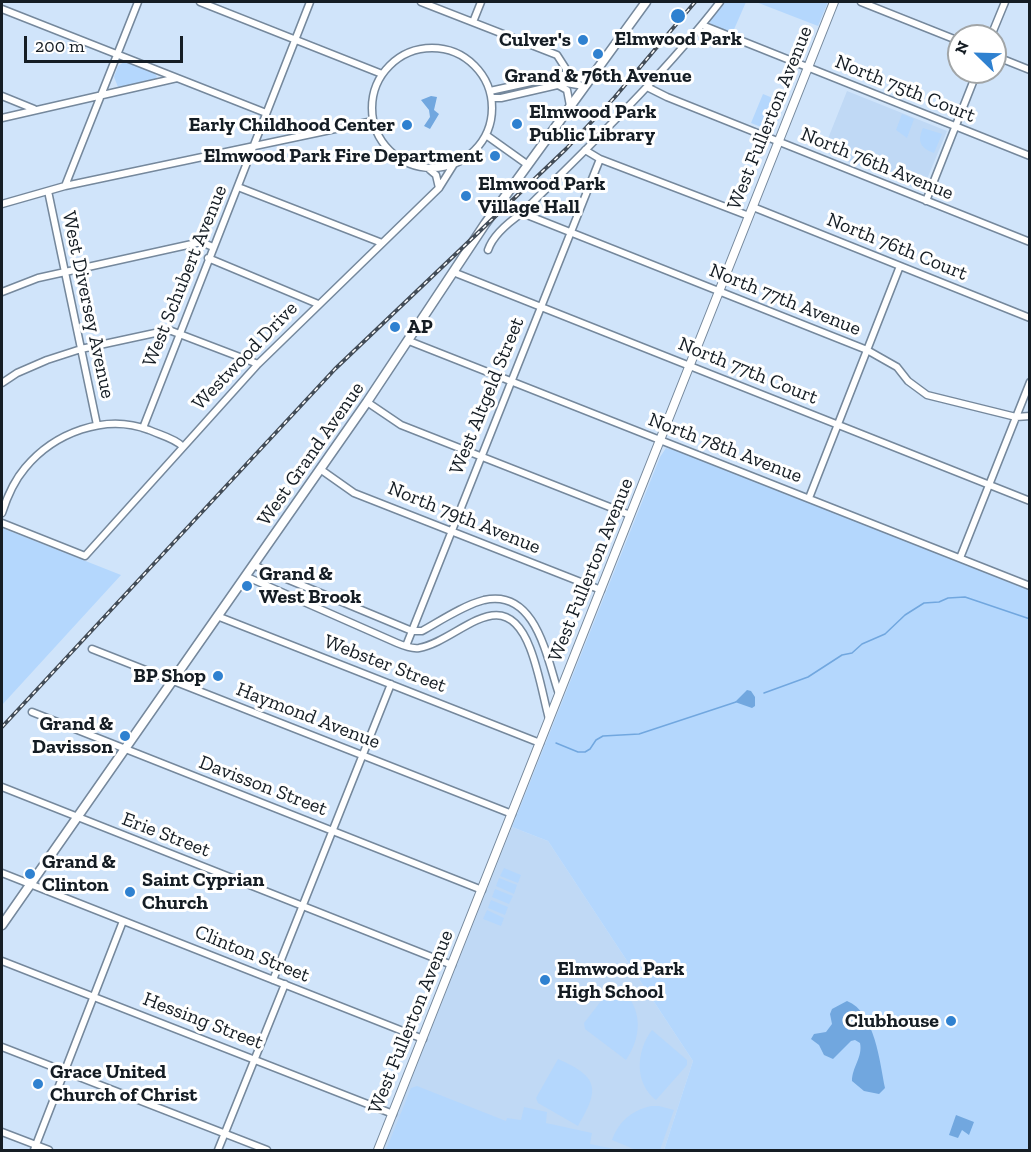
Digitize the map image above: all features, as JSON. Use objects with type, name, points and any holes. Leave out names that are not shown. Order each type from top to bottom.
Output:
[{"type":"main road","name":"West Grand Avenue","points":[[2,925],[367,402],[453,272],[644,2]]},
{"type":"street","name":"West Diversey Avenue","points":[[65,186],[138,2]]},
{"type":"street","points":[[200,2],[382,74]]},
{"type":"street","name":"West Schubert Avenue","points":[[142,428],[310,2]]},
{"type":"street","points":[[421,2],[557,55],[565,66],[566,83]]},
{"type":"street","points":[[473,22],[481,2]]},
{"type":"street","points":[[488,250],[503,228],[522,213],[647,87],[702,26],[720,2]]},
{"type":"street","name":"West Fullerton Avenue","points":[[378,1150],[834,2]]},
{"type":"street","points":[[861,2],[947,36]]},
{"type":"street","points":[[996,24],[1005,2]]},
{"type":"street","points":[[2,9],[266,113]]},
{"type":"street","name":"North 75th Court","points":[[702,26],[1029,156]]},
{"type":"street","points":[[429,170],[454,164],[472,153],[486,135],[492,113],[491,95],[481,73],[472,62],[456,52],[442,48],[426,48],[409,52],[394,61],[382,74],[373,98],[373,121],[380,139],[394,155],[408,164],[429,170],[436,175],[439,188]]},
{"type":"street","points":[[1007,61],[1029,69]]},
{"type":"street","points":[[491,95],[567,75],[586,84]]},
{"type":"street","points":[[2,118],[177,78]]},
{"type":"street","points":[[491,95],[501,98],[566,83],[586,84]]},
{"type":"street","points":[[926,201],[972,84]]},
{"type":"street","points":[[558,85],[567,89],[570,106]]},
{"type":"street","name":"North 76th Avenue","points":[[647,87],[667,98],[1029,242]]},
{"type":"street","points":[[2,96],[34,109]]},
{"type":"street","points":[[2,204],[65,186],[373,121]]},
{"type":"street","points":[[486,135],[528,165]]},
{"type":"street","points":[[585,150],[600,159],[749,216]]},
{"type":"street","name":"West Altgeld Street","points":[[406,646],[600,159]]},
{"type":"street","name":"Westwood Drive","points":[[2,523],[85,556],[258,364],[439,188],[454,164]]},
{"type":"street","points":[[238,187],[382,243]]},
{"type":"street","name":"West Diversey Avenue","points":[[48,191],[97,425]]},
{"type":"street","name":"North 76th Court","points":[[753,207],[1029,318]]},
{"type":"street","name":"North 77th Avenue","points":[[522,213],[867,350],[897,367],[908,381],[927,395],[1016,417],[1029,416]]},
{"type":"street","points":[[2,292],[24,283],[64,272],[201,243],[213,247]]},
{"type":"street","points":[[208,258],[318,304]]},
{"type":"street","points":[[809,498],[900,266]]},
{"type":"street","name":"North 77th Court","points":[[453,272],[1029,501]]},
{"type":"street","points":[[2,383],[39,362],[81,349],[169,330],[258,364]]},
{"type":"street","name":"North 78th Avenue","points":[[409,341],[1029,586]]},
{"type":"street","points":[[960,558],[1029,382]]},
{"type":"street","points":[[367,402],[401,425],[630,515]]},
{"type":"street","points":[[2,513],[18,477],[34,458],[66,435],[97,425],[119,425],[142,428],[178,441],[182,446]]},
{"type":"street","name":"North 79th Avenue","points":[[320,469],[354,493],[601,590]]},
{"type":"street","points":[[253,565],[412,631],[422,631],[484,600],[503,600],[518,606],[540,634],[559,694]]},
{"type":"street","points":[[246,576],[406,646],[419,648],[430,644],[488,616],[510,619],[530,648],[549,719]]},
{"type":"street","name":"Webster Street","points":[[218,616],[540,742]]},
{"type":"street","name":"Haymond Avenue","points":[[92,649],[512,814]]},
{"type":"street","points":[[273,980],[391,684]]},
{"type":"street","name":"Davisson Street","points":[[32,712],[482,890]]},
{"type":"street","name":"Erie Street","points":[[2,787],[452,965]]},
{"type":"street","name":"Clinton Street","points":[[2,873],[423,1039]]},
{"type":"street","points":[[35,1148],[123,921]]},
{"type":"street","name":"Hessing Street","points":[[2,961],[393,1114]]},
{"type":"street","points":[[218,1150],[285,984]]},
{"type":"street","points":[[2,1047],[267,1150]]},
{"type":"street","points":[[2,1132],[35,1148],[50,1150]]},
{"type":"shaded area","points":[[722,2],[746,2],[732,34],[712,26],[709,20]]},
{"type":"shaded area","points":[[756,2],[828,2],[818,26]]},
{"type":"shaded area","points":[[124,62],[154,72],[157,77],[155,80],[118,87],[114,77],[118,66]]},
{"type":"shaded area","points":[[847,91],[947,131],[922,191],[823,151]]},
{"type":"shaded area","points":[[763,94],[785,103],[774,132],[751,123]]},
{"type":"shaded area","points":[[431,96],[437,97],[434,110],[439,114],[430,129],[424,126],[430,117],[429,110],[421,100]]},
{"type":"shaded area","points":[[902,114],[914,119],[907,138],[896,130]]},
{"type":"shaded area","points":[[923,128],[942,134],[934,153],[921,144],[920,137]]},
{"type":"shaded area","points":[[666,448],[679,451],[1029,590],[1029,1150],[664,1150],[693,1061],[548,841],[512,827],[660,457]]},
{"type":"shaded area","points":[[2,528],[121,575],[2,705]]},
{"type":"shaded area","points":[[747,690],[751,691],[755,697],[755,706],[752,708],[735,702]]},
{"type":"shaded area","name":"Elmwood Park High School","points":[[512,827],[548,841],[693,1061],[664,1150],[383,1150]]},
{"type":"shaded area","points":[[504,868],[521,875],[518,883],[500,876]]},
{"type":"shaded area","points":[[499,878],[517,885],[514,894],[496,886]]},
{"type":"shaded area","points":[[495,889],[513,896],[509,904],[492,897]]},
{"type":"shaded area","points":[[491,900],[508,907],[505,915],[488,908]]},
{"type":"shaded area","points":[[487,910],[504,918],[501,926],[483,919]]},
{"type":"shaded area","points":[[615,983],[630,1000],[637,1019],[636,1039],[626,1060],[585,1029],[584,1023]]},
{"type":"shaded area","points":[[847,1001],[864,1016],[875,1039],[885,1088],[879,1094],[864,1091],[852,1081],[860,1053],[860,1043],[855,1040],[851,1041],[833,1059],[824,1055],[819,1045],[811,1039],[814,1034],[826,1032],[832,1024],[830,1014],[832,1009]]},
{"type":"shaded area","points":[[652,1030],[687,1060],[687,1065],[656,1100],[644,1085],[640,1067],[643,1047]]},
{"type":"shaded area","points":[[558,1059],[582,1072],[592,1085],[590,1102],[578,1126],[538,1103],[536,1098]]},
{"type":"shaded area","points":[[417,1086],[506,1121],[507,1118],[521,1120],[524,1107],[547,1112],[546,1123],[592,1133],[590,1144],[619,1150],[386,1150],[411,1088]]},
{"type":"shaded area","points":[[651,1106],[674,1110],[660,1150],[636,1150],[612,1140],[618,1127],[627,1118]]},
{"type":"shaded area","points":[[956,1115],[974,1122],[969,1135],[962,1130],[958,1138],[949,1135]]},
{"type":"waterway","points":[[764,693],[808,677],[842,655],[852,653],[862,644],[885,634],[905,615],[924,603],[965,597],[1030,619]]},
{"type":"waterway","points":[[556,743],[578,752],[585,752],[603,736],[639,734],[736,702]]},
{"type":"railway","points":[[2,727],[335,369],[566,149],[614,98],[695,2]]},
{"type":"place","name":"Elmwood Park","points":[[678,16]]},
{"type":"place","name":"Culver's","points":[[583,40]]},
{"type":"place","name":"Grand & 76th Avenue","points":[[598,54]]},
{"type":"place","name":"Elmwood Park Public Library","points":[[517,124]]},
{"type":"place","name":"Early Childhood Center","points":[[407,125]]},
{"type":"place","name":"Elmwood Park Fire Department","points":[[495,156]]},
{"type":"place","name":"Elmwood Park Village Hall","points":[[466,196]]},
{"type":"place","name":"AP","points":[[395,327]]},
{"type":"place","name":"Grand & West Brook","points":[[247,586]]},
{"type":"place","name":"BP Shop","points":[[218,676]]},
{"type":"place","name":"Grand & Davisson","points":[[125,736]]},
{"type":"place","name":"Grand & Clinton","points":[[30,874]]},
{"type":"place","name":"Saint Cyprian Church","points":[[130,892]]},
{"type":"place","name":"Elmwood Park High School","points":[[545,980]]},
{"type":"place","name":"Clubhouse","points":[[951,1021]]},
{"type":"place","name":"Grace United Church of Christ","points":[[38,1084]]}]
